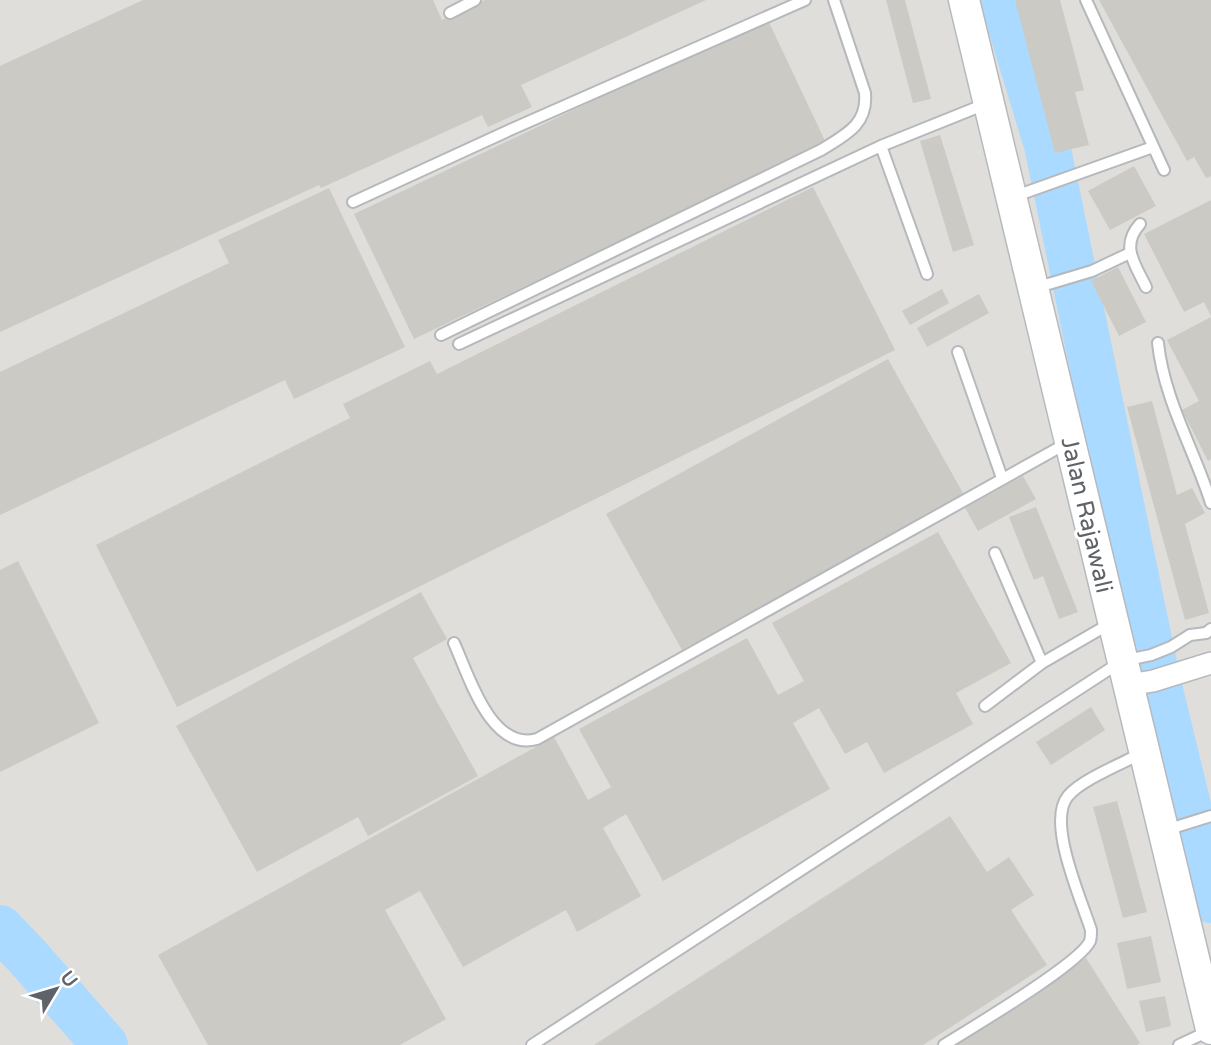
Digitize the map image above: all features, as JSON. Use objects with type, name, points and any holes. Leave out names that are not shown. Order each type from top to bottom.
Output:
[{"type":"street","name":"Jalan Rajawali","points":[[964,0],[990,102],[1047,284],[1070,441],[1112,623],[1138,671],[1145,751],[1173,828],[1207,990],[1211,1029]]},
{"type":"street","points":[[1138,671],[1201,666]]},
{"type":"lane","points":[[450,13],[475,0]]},
{"type":"lane","points":[[353,202],[805,0]]},
{"type":"lane","points":[[441,335],[809,156],[846,134],[862,118],[866,104],[834,0]]},
{"type":"lane","points":[[1086,0],[1164,170]]},
{"type":"lane","points":[[459,345],[880,146],[990,102]]},
{"type":"lane","points":[[880,146],[928,274]]},
{"type":"lane","points":[[1021,194],[1153,147]]},
{"type":"lane","points":[[1140,224],[1132,233],[1130,253],[1146,287]]},
{"type":"lane","points":[[1047,284],[1092,271],[1130,253]]},
{"type":"lane","points":[[1158,343],[1160,366],[1175,414],[1211,503]]},
{"type":"lane","points":[[958,352],[1002,478]]},
{"type":"lane","points":[[454,643],[488,716],[497,728],[510,738],[524,743],[537,739],[1070,441]]},
{"type":"lane","points":[[995,552],[1042,663]]},
{"type":"lane","points":[[985,706],[1042,663],[1112,623]]},
{"type":"lane","points":[[532,1045],[1138,671],[1190,635],[1206,633],[1211,629]]},
{"type":"lane","points":[[944,1045],[1048,978],[1081,952],[1090,941],[1091,930],[1064,848],[1060,821],[1062,806],[1068,795],[1093,778],[1145,751]]},
{"type":"lane","points":[[1173,828],[1211,816]]},
{"type":"lane","points":[[1179,1045],[1211,1029]]},
{"type":"shaded area","points":[[0,0],[1211,0],[1211,1045],[0,1045]]},
{"type":"building","points":[[143,0],[433,0],[442,20],[485,0],[706,0],[521,85],[532,107],[488,127],[482,115],[321,188],[319,185],[0,332],[0,66]]},
{"type":"building","points":[[886,0],[905,0],[931,99],[913,103]]},
{"type":"building","points":[[1015,0],[1060,0],[1084,90],[1075,92],[1089,145],[1055,153]]},
{"type":"building","points":[[1099,0],[1211,0],[1211,176],[1206,178],[1194,157],[1187,161]]},
{"type":"building","points":[[767,18],[826,143],[414,339],[354,214]]},
{"type":"building","points":[[940,135],[974,245],[953,252],[920,141]]},
{"type":"building","points":[[1134,166],[1156,206],[1110,230],[1088,191]]},
{"type":"building","points":[[813,187],[895,350],[177,707],[96,545],[350,418],[343,404],[430,361],[437,374]]},
{"type":"building","points":[[329,188],[405,347],[294,399],[285,380],[0,515],[0,372],[229,263],[218,240]]},
{"type":"building","points":[[1211,200],[1211,316],[1204,302],[1184,312],[1144,234]]},
{"type":"building","points":[[1118,267],[1146,322],[1119,336],[1091,281]]},
{"type":"building","points":[[942,289],[949,303],[910,325],[902,311]]},
{"type":"building","points":[[979,294],[989,313],[927,347],[917,328]]},
{"type":"building","points":[[1211,317],[1211,459],[1208,461],[1182,410],[1199,401],[1167,340]]},
{"type":"building","points":[[888,359],[964,495],[682,650],[606,514]]},
{"type":"building","points":[[1152,401],[1177,495],[1192,488],[1205,513],[1185,524],[1209,613],[1185,620],[1127,407]]},
{"type":"building","points":[[1023,476],[1036,499],[978,531],[965,508]]},
{"type":"building","points":[[1036,507],[1078,612],[1059,619],[1043,576],[1034,580],[1009,517]]},
{"type":"building","points":[[938,532],[1011,663],[956,693],[973,724],[884,773],[867,742],[845,754],[819,708],[793,723],[830,789],[663,881],[626,814],[603,828],[641,896],[577,932],[566,910],[463,967],[420,891],[385,910],[446,1019],[400,1045],[208,1045],[158,955],[554,737],[588,800],[611,787],[579,729],[747,638],[778,695],[804,681],[772,623]]},
{"type":"building","points":[[18,561],[99,723],[0,772],[0,570]]},
{"type":"building","points":[[421,592],[447,639],[413,658],[478,776],[368,836],[358,817],[257,872],[176,726]]},
{"type":"building","points":[[1091,707],[1105,730],[1051,765],[1036,742]]},
{"type":"building","points":[[1117,801],[1147,912],[1123,918],[1093,807]]},
{"type":"building","points":[[950,816],[987,872],[1009,857],[1034,895],[1011,910],[1047,965],[923,1045],[594,1045]]},
{"type":"building","points":[[1151,936],[1161,982],[1127,989],[1117,943]]},
{"type":"building","points":[[1086,958],[1140,1043],[1137,1045],[951,1045]]},
{"type":"building","points":[[1165,996],[1171,1026],[1146,1032],[1139,1001]]},
{"type":"waterway","points":[[1003,0],[1047,145],[1156,674],[1211,900]]},
{"type":"waterway","points":[[0,928],[105,1045]]}]
